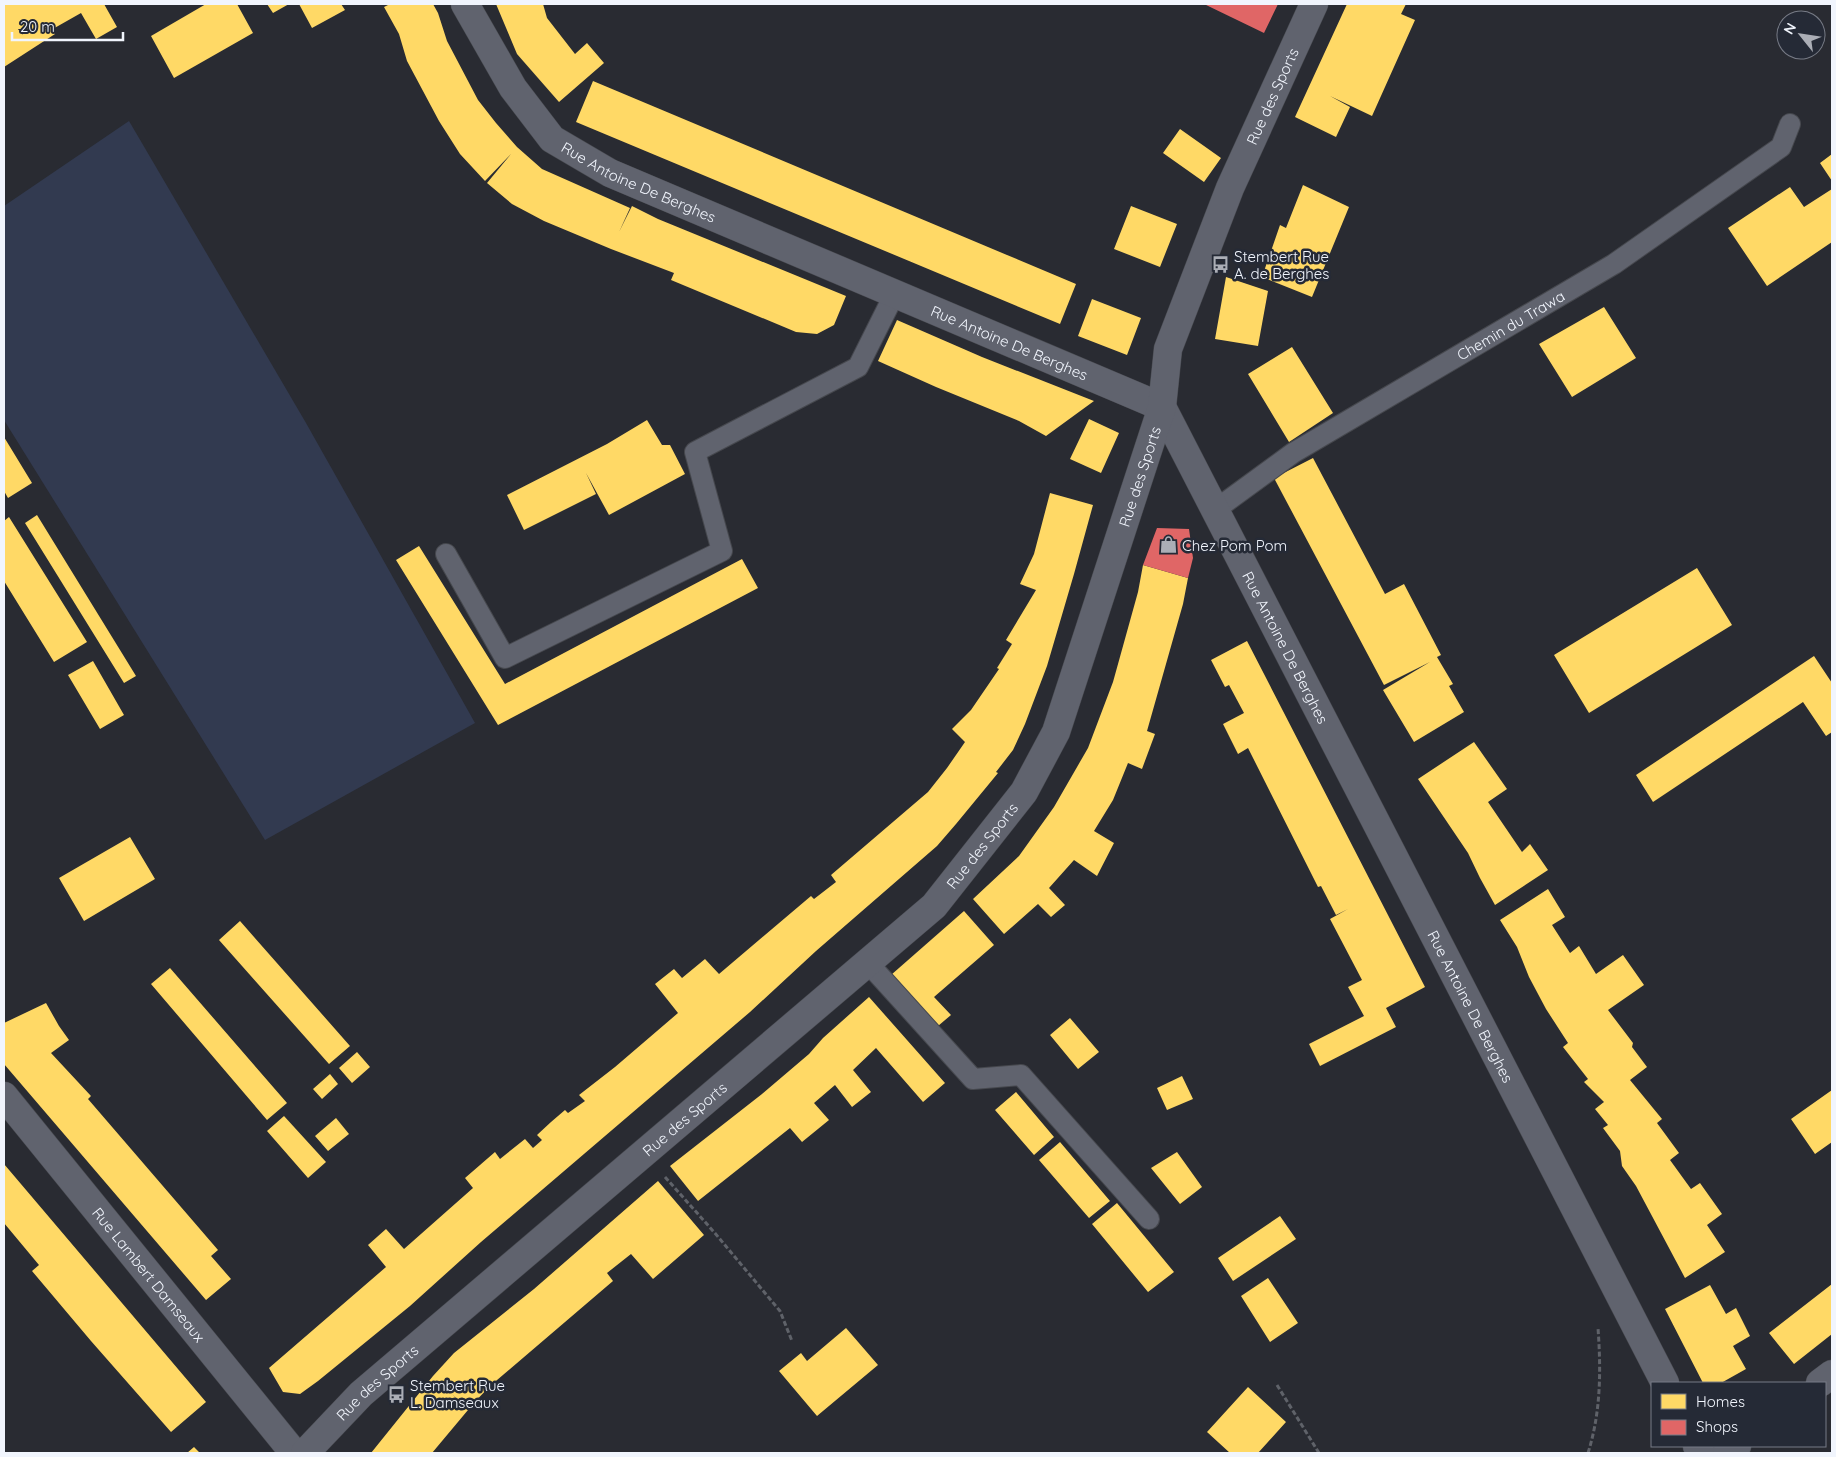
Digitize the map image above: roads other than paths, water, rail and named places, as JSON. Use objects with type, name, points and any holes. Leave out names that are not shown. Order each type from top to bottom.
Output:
[{"type":"street","name":"Rue Antoine De Berghes","points":[[465,4],[513,88],[552,139],[610,173],[1162,407],[1664,1382]]},
{"type":"street","name":"Rue des Sports","points":[[305,1453],[361,1394],[934,906],[1024,792],[1052,741],[1059,723],[1162,407],[1168,349],[1230,188],[1314,4]]},
{"type":"street","name":"Rue Lambert Damseaux","points":[[4,1096],[294,1453]]},
{"type":"street","points":[[1821,1382],[1832,1374]]},
{"type":"lane","name":"Chemin du Trawa","points":[[1215,510],[1293,453],[1614,264],[1781,147],[1790,124]]},
{"type":"lane","points":[[446,554],[505,658],[722,551],[695,452],[858,367],[895,294]]},
{"type":"lane","points":[[868,963],[973,1079],[1021,1075],[1149,1219]]},
{"type":"place","name":"Stembert Rue A. de Berghes","points":[[1220,265]]},
{"type":"place","name":"Chez Pom Pom","points":[[1168,545]]},
{"type":"place","name":"Stembert Rue L. Damseaux","points":[[396,1394]]}]
